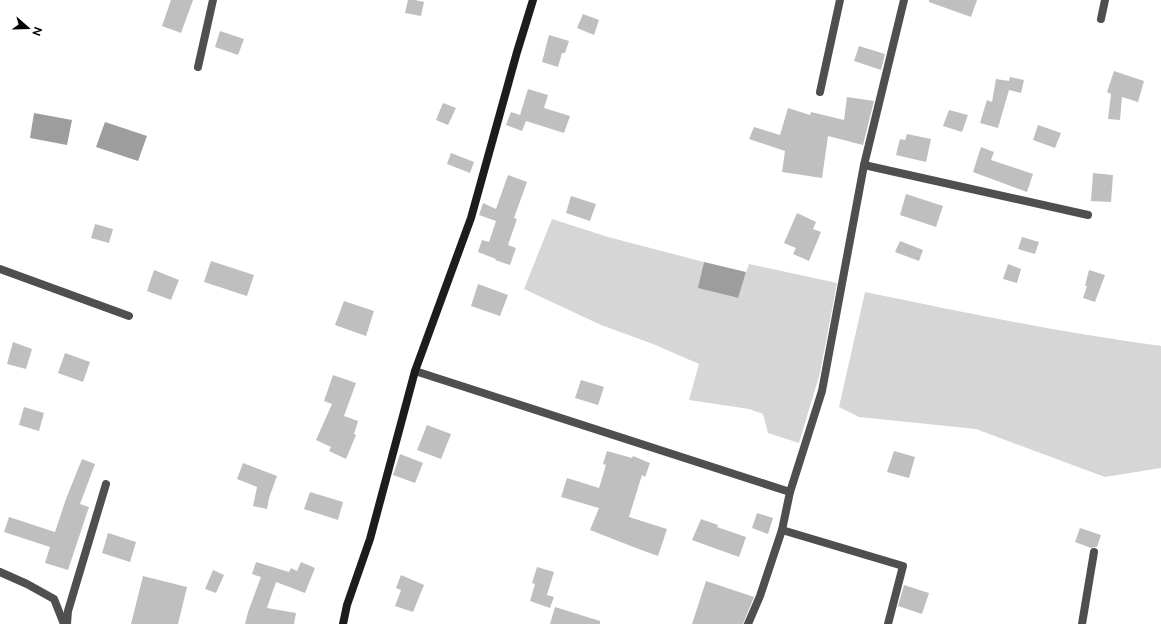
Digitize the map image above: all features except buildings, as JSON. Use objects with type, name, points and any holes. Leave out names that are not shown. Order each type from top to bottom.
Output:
[{"type":"street","points":[[198,67],[213,0]]},
{"type":"street","points":[[343,624],[370,539],[415,371],[471,218],[533,0]]},
{"type":"street","points":[[820,92],[840,0]]},
{"type":"street","points":[[748,624],[760,596],[782,530],[790,492],[822,391],[864,165],[904,0]]},
{"type":"street","points":[[1101,20],[1105,0]]},
{"type":"street","points":[[864,165],[1088,215]]},
{"type":"street","points":[[0,269],[129,316]]},
{"type":"street","points":[[415,371],[790,492]]},
{"type":"street","points":[[66,624],[68,611],[106,484]]},
{"type":"street","points":[[782,530],[903,566],[888,624]]},
{"type":"street","points":[[1082,624],[1094,552]]},
{"type":"street","points":[[0,572],[54,598],[66,624]]},
{"type":"shaded area","points":[[34,113],[72,120],[67,145],[30,138]]},
{"type":"shaded area","points":[[105,122],[147,136],[138,161],[96,147]]},
{"type":"shaded area","points":[[552,219],[608,237],[704,262],[699,288],[737,298],[749,264],[837,283],[820,373],[799,443],[768,433],[763,414],[749,409],[689,400],[699,364],[653,344],[601,325],[524,289]]},
{"type":"shaded area","points":[[704,262],[746,272],[738,298],[698,288]]},
{"type":"shaded area","points":[[865,292],[1049,328],[1161,346],[1161,468],[1105,477],[976,429],[859,417],[839,407]]}]
